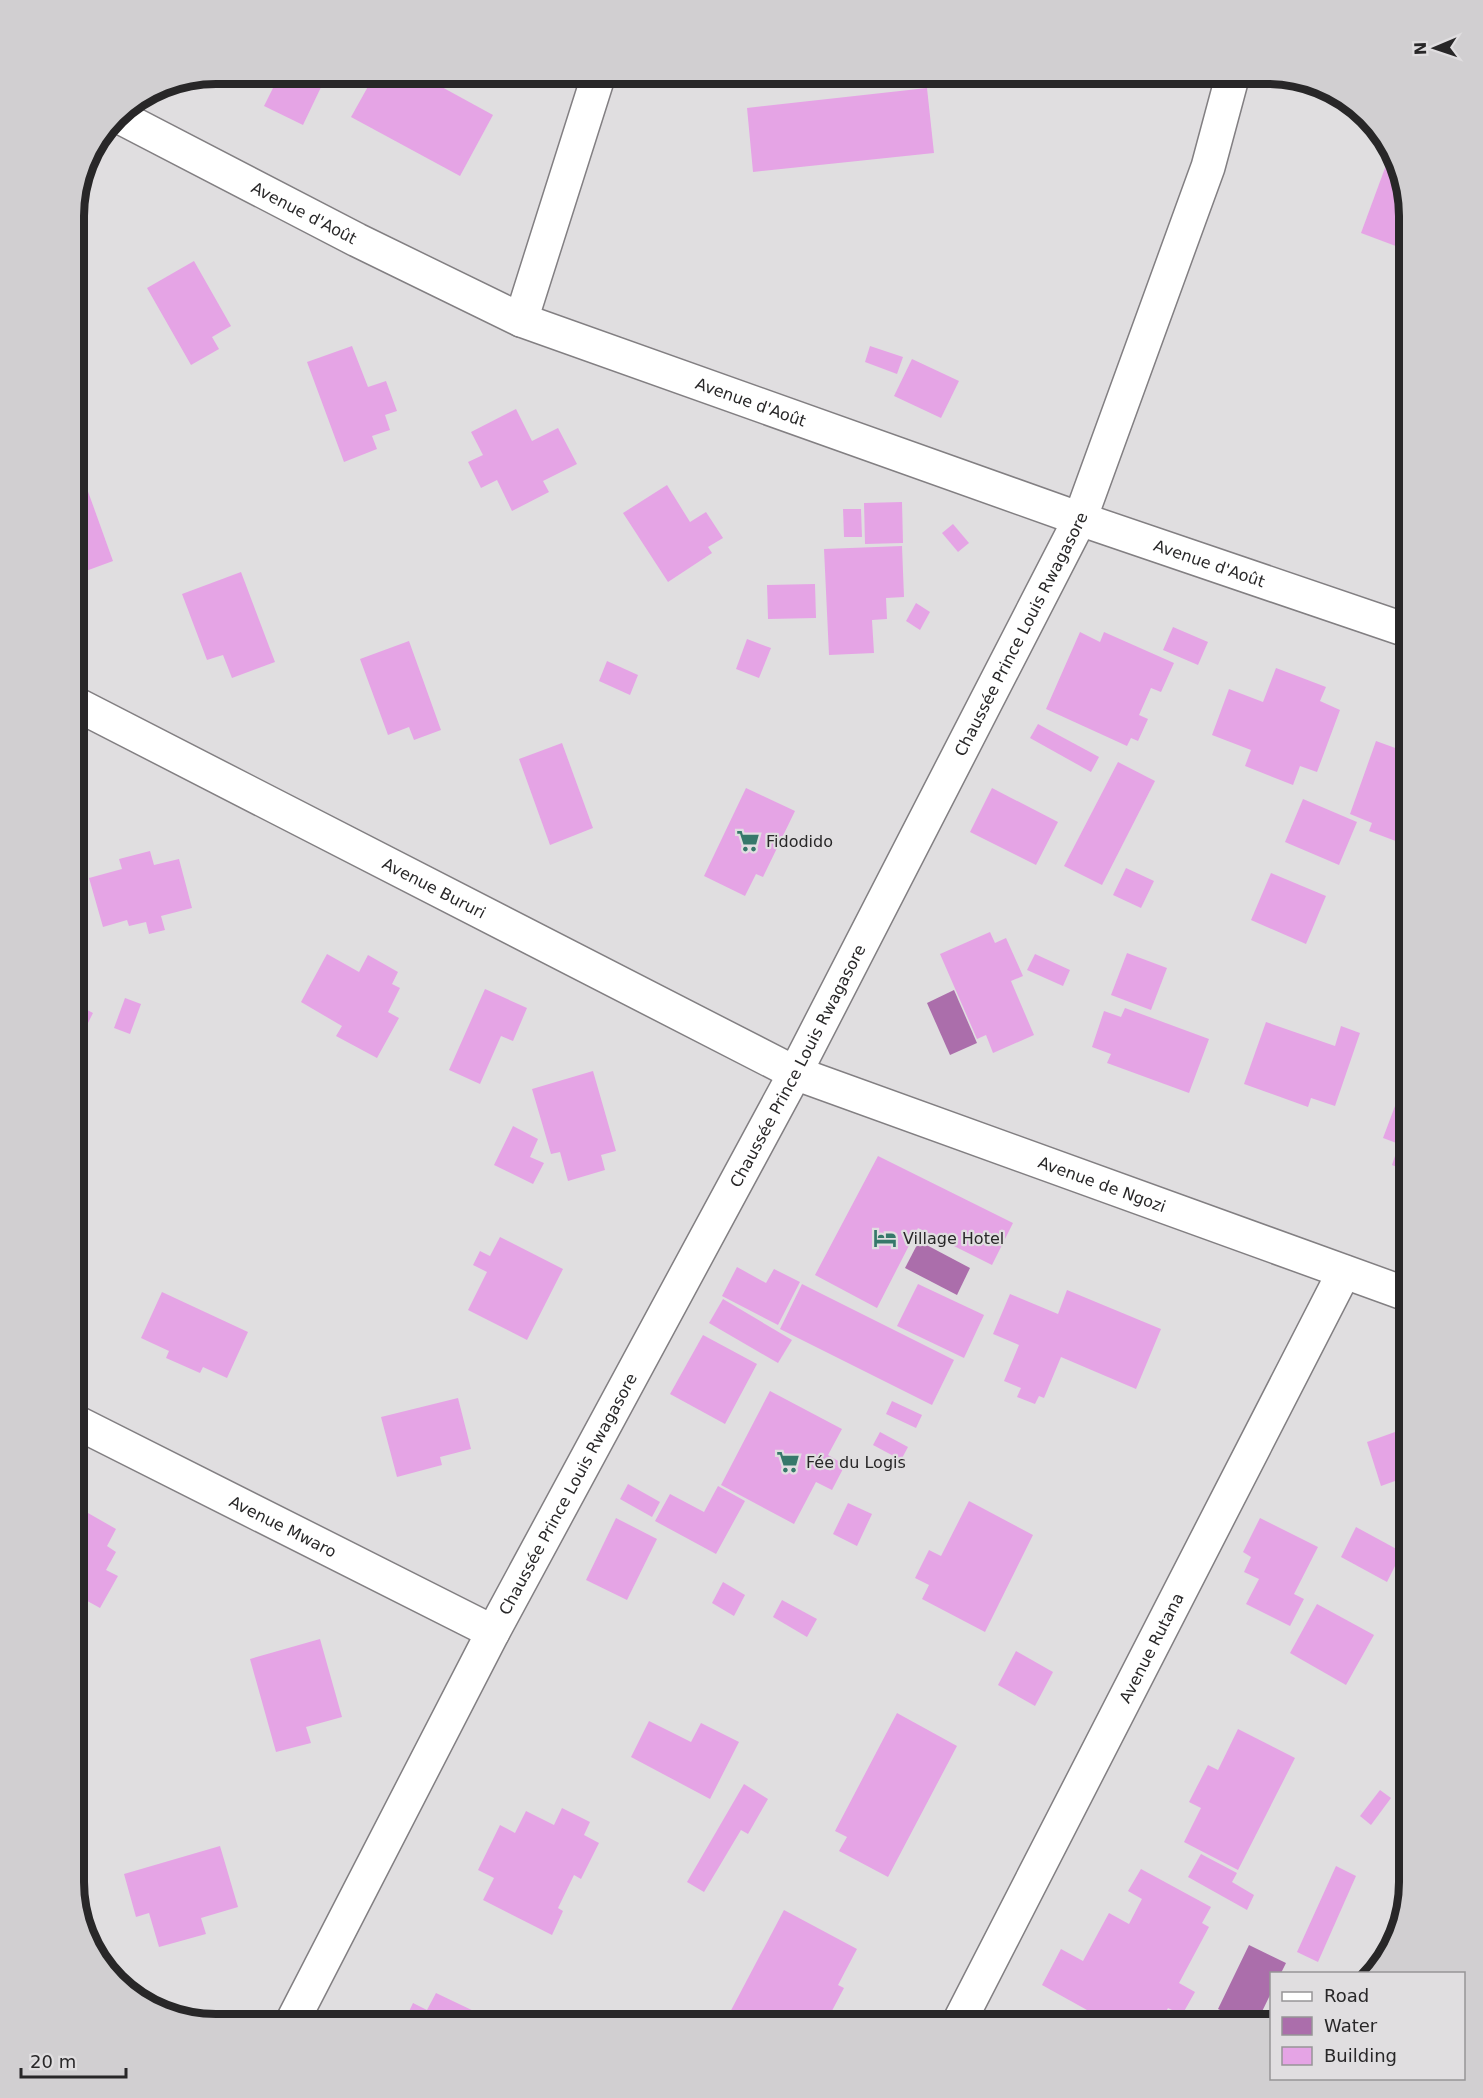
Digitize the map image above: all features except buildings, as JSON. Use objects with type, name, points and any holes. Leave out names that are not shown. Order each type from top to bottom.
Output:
[{"type":"street","points":[[521,320],[596,84]]},
{"type":"street","name":"Chaussée Prince Louis Rwagasore","points":[[296,2014],[493,1632],[795,1073],[1080,519],[1208,167],[1230,84]]},
{"type":"street","name":"Avenue d'Août","points":[[126,120],[376,250],[521,320],[1080,519],[1399,627]]},
{"type":"street","name":"Avenue Bururi","points":[[84,712],[795,1073]]},
{"type":"street","name":"Avenue de Ngozi","points":[[795,1073],[1399,1291]]},
{"type":"street","name":"Avenue Rutana","points":[[963,2014],[1344,1272]]},
{"type":"street","name":"Avenue Mwaro","points":[[84,1426],[493,1632]]},
{"type":"water","points":[[954,990],[977,1043],[950,1055],[927,1003]]},
{"type":"water","points":[[919,1241],[970,1268],[957,1295],[905,1268]]},
{"type":"water","points":[[1249,1945],[1286,1963],[1282,1972],[1270,1972],[1270,1995],[1261,2014],[1228,2014],[1218,2009]]},
{"type":"place","name":"Fidodido","points":[[748,841]]},
{"type":"place","name":"Village Hotel","points":[[885,1238]]},
{"type":"place","name":"Fée du Logis","points":[[788,1462]]}]
